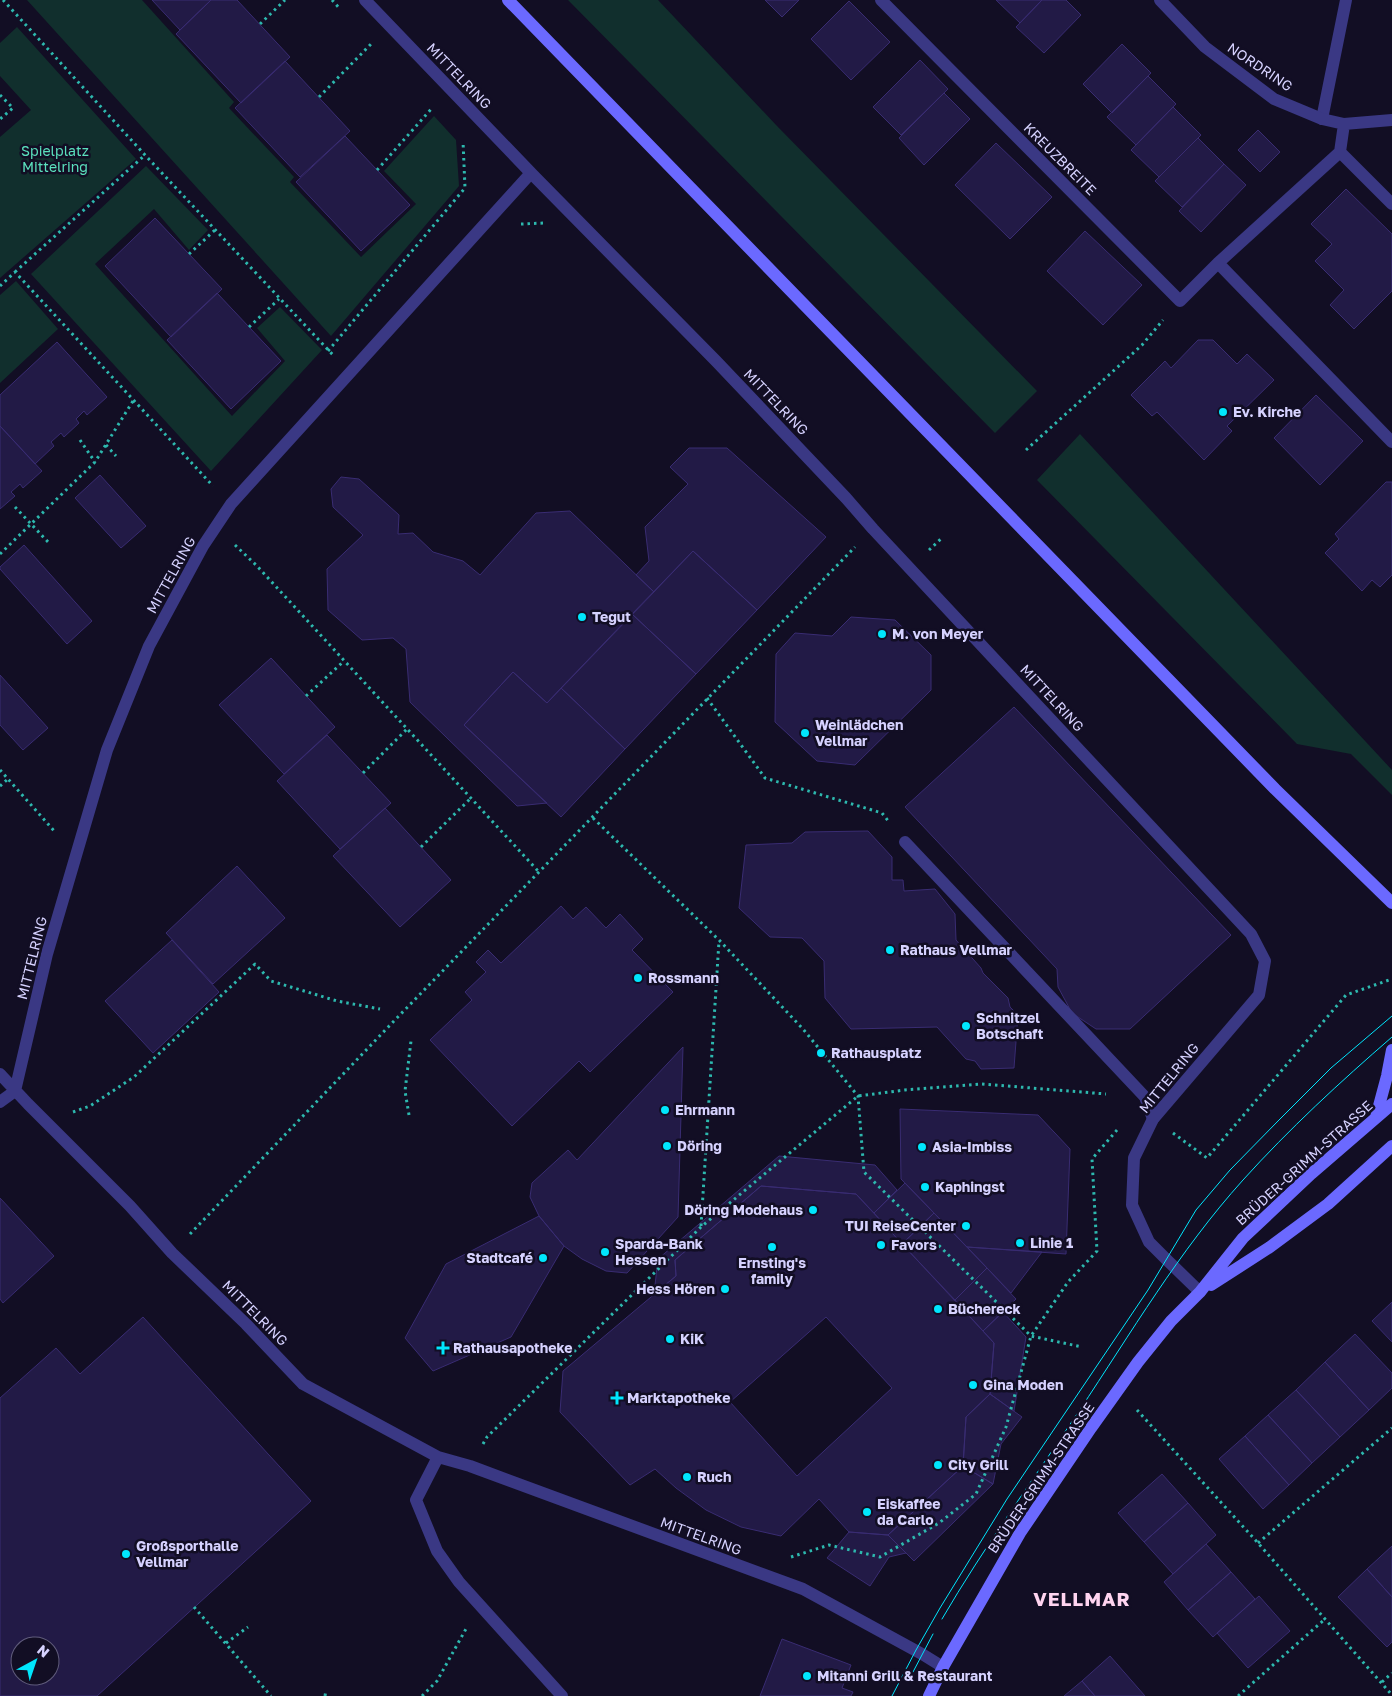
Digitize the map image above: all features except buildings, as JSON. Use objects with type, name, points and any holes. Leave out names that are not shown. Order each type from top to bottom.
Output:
[{"type":"main road","points":[[508,0],[1275,789],[1392,903]]},
{"type":"main road","points":[[1376,1117],[1392,1050]]},
{"type":"main road","name":"BRÜDER-GRIMM-STRASSE","points":[[929,1696],[943,1667],[1020,1533],[1138,1362],[1171,1321],[1200,1292],[1243,1238],[1311,1174],[1392,1104]]},
{"type":"main road","name":"BRÜDER-GRIMM-STRASSE","points":[[1200,1292],[1270,1247],[1328,1204],[1392,1146]]},
{"type":"street","name":"MITTELRING","points":[[366,0],[846,498],[1251,934],[1265,961],[1259,995],[1153,1119],[1134,1158],[1132,1205],[1149,1242],[1200,1292]]},
{"type":"street","name":"KREUZBREITE","points":[[882,0],[1180,301]]},
{"type":"street","name":"NORDRING","points":[[1160,0],[1205,48],[1274,99],[1322,119],[1344,124],[1392,120]]},
{"type":"street","points":[[1322,119],[1346,0]]},
{"type":"street","points":[[1180,301],[1218,263],[1340,152],[1344,124]]},
{"type":"street","points":[[1340,152],[1392,204]]},
{"type":"street","name":"MITTELRING","points":[[15,1091],[47,954],[107,750],[149,646],[203,546],[231,504],[531,173]]},
{"type":"street","points":[[1218,263],[1392,442]]},
{"type":"street","points":[[905,842],[1145,1097],[1153,1119]]},
{"type":"street","name":"MITTELRING","points":[[0,1074],[130,1206],[172,1253],[246,1324],[304,1384],[438,1457],[470,1466],[803,1589],[943,1667]]},
{"type":"street","points":[[0,1102],[15,1091]]},
{"type":"street","points":[[438,1457],[416,1500],[437,1551],[459,1582],[562,1696]]},
{"type":"path","points":[[3,0],[350,374]]},
{"type":"path","points":[[260,24],[285,0]]},
{"type":"path","points":[[332,0],[345,14]]},
{"type":"path","points":[[319,97],[373,43]]},
{"type":"path","points":[[0,95],[13,108],[0,119]]},
{"type":"path","points":[[427,100],[440,113]]},
{"type":"path","points":[[377,170],[434,107]]},
{"type":"path","points":[[328,351],[465,188],[463,138]]},
{"type":"path","points":[[0,286],[145,155]]},
{"type":"path","points":[[514,224],[547,223]]},
{"type":"path","points":[[189,254],[215,230]]},
{"type":"path","points":[[15,272],[133,401],[231,504]]},
{"type":"path","points":[[249,327],[279,299]]},
{"type":"path","points":[[1026,450],[1142,344],[1180,301]]},
{"type":"path","points":[[0,554],[95,462],[133,401]]},
{"type":"path","points":[[80,440],[95,462]]},
{"type":"path","points":[[106,445],[116,456]]},
{"type":"path","points":[[15,507],[49,543]]},
{"type":"path","points":[[216,527],[257,566],[539,872]]},
{"type":"path","points":[[172,1253],[856,546],[850,539]]},
{"type":"path","points":[[306,696],[344,661]]},
{"type":"path","points":[[707,698],[765,778],[882,813],[905,842]]},
{"type":"path","points":[[363,773],[407,729]]},
{"type":"path","points":[[0,770],[76,854]]},
{"type":"path","points":[[0,786],[8,779]]},
{"type":"path","points":[[421,847],[471,798]]},
{"type":"path","points":[[593,818],[719,940],[803,1029],[858,1096],[864,1172],[1031,1336],[1082,1347]]},
{"type":"path","points":[[701,1227],[719,940]]},
{"type":"path","points":[[70,1112],[90,1106],[134,1078],[255,964],[271,981],[337,1001],[380,1009]]},
{"type":"path","points":[[1153,1119],[1207,1158],[1346,995],[1392,979]]},
{"type":"path","points":[[409,1115],[405,1091],[412,1041]]},
{"type":"path","points":[[470,1466],[487,1437],[701,1227],[858,1096],[982,1084],[1145,1097]]},
{"type":"path","points":[[755,1572],[785,1559],[829,1545],[880,1557],[939,1523],[976,1494],[1006,1426],[1031,1336],[1068,1282],[1097,1251],[1092,1159],[1145,1097]]},
{"type":"path","points":[[1137,1410],[1392,1695]]},
{"type":"path","points":[[1258,1543],[1392,1428]]},
{"type":"path","points":[[194,1607],[271,1696]]},
{"type":"path","points":[[422,1696],[437,1681],[466,1628],[484,1608]]},
{"type":"path","points":[[1238,1696],[1325,1619]]},
{"type":"path","points":[[226,1644],[248,1627]]},
{"type":"path","points":[[1382,1682],[1392,1673]]},
{"type":"path","points":[[325,1696],[326,1690]]},
{"type":"green space","points":[[27,0],[142,0],[234,102],[229,108],[294,177],[290,182],[361,257],[416,204],[384,171],[434,116],[456,140],[459,186],[331,336]]},
{"type":"green space","points":[[568,0],[658,0],[777,126],[1037,391],[995,433]]},
{"type":"green space","name":"Spielplatz Mittelring","points":[[17,27],[136,159],[0,278],[0,137],[31,110],[0,76],[0,43]]},
{"type":"green space","points":[[146,166],[208,230],[189,250],[154,209],[95,264],[232,416],[285,361],[257,328],[280,307],[322,350],[211,471],[31,274]]},
{"type":"green space","points":[[16,281],[58,329],[0,383],[0,295]]},
{"type":"green space","points":[[1080,434],[1392,770],[1392,795],[1351,754],[1297,744],[1037,480]]},
{"type":"tram line","points":[[892,1696],[940,1608],[1007,1499],[1148,1290],[1196,1210],[1230,1170],[1331,1068],[1392,1016]]},
{"type":"tram line","points":[[942,1619],[992,1540],[1156,1293],[1198,1235],[1243,1180],[1278,1142],[1392,1037]]},
{"type":"tram line","points":[[913,1672],[933,1634]]},
{"type":"place","name":"Ev. Kirche","points":[[1223,412]]},
{"type":"place","name":"Tegut","points":[[582,617]]},
{"type":"place","name":"M. von Meyer","points":[[882,634]]},
{"type":"place","name":"Weinlädchen Vellmar","points":[[805,733]]},
{"type":"place","name":"Rathaus Vellmar","points":[[890,950]]},
{"type":"place","name":"Rossmann","points":[[638,978]]},
{"type":"place","name":"Schnitzel Botschaft","points":[[966,1026]]},
{"type":"place","name":"Rathausplatz","points":[[821,1053]]},
{"type":"place","name":"Ehrmann","points":[[665,1110]]},
{"type":"place","name":"Döring","points":[[667,1146]]},
{"type":"place","name":"Asia-Imbiss","points":[[922,1147]]},
{"type":"place","name":"Kaphingst","points":[[925,1187]]},
{"type":"place","name":"Döring Modehaus","points":[[813,1210]]},
{"type":"place","name":"TUI ReiseCenter","points":[[966,1226]]},
{"type":"place","name":"Linie 1","points":[[1020,1243]]},
{"type":"place","name":"Favors","points":[[881,1245]]},
{"type":"place","name":"Ernsting's family","points":[[772,1247]]},
{"type":"place","name":"Sparda-Bank Hessen","points":[[605,1252]]},
{"type":"place","name":"Stadtcafé","points":[[543,1258]]},
{"type":"place","name":"Hess Hören","points":[[725,1289]]},
{"type":"place","name":"Büchereck","points":[[938,1309]]},
{"type":"place","name":"KiK","points":[[670,1339]]},
{"type":"place","name":"Rathausapotheke","points":[[443,1348]]},
{"type":"place","name":"Gina Moden","points":[[973,1385]]},
{"type":"place","name":"Marktapotheke","points":[[617,1398]]},
{"type":"place","name":"City Grill","points":[[938,1465]]},
{"type":"place","name":"Ruch","points":[[687,1477]]},
{"type":"place","name":"Eiskaffee da Carlo","points":[[867,1512]]},
{"type":"place","name":"Großsporthalle Vellmar","points":[[126,1554]]},
{"type":"place","name":"Mitanni Grill & Restaurant","points":[[807,1676]]},
{"type":"district","name":"VELLMAR","points":[[1082,1599]]}]
